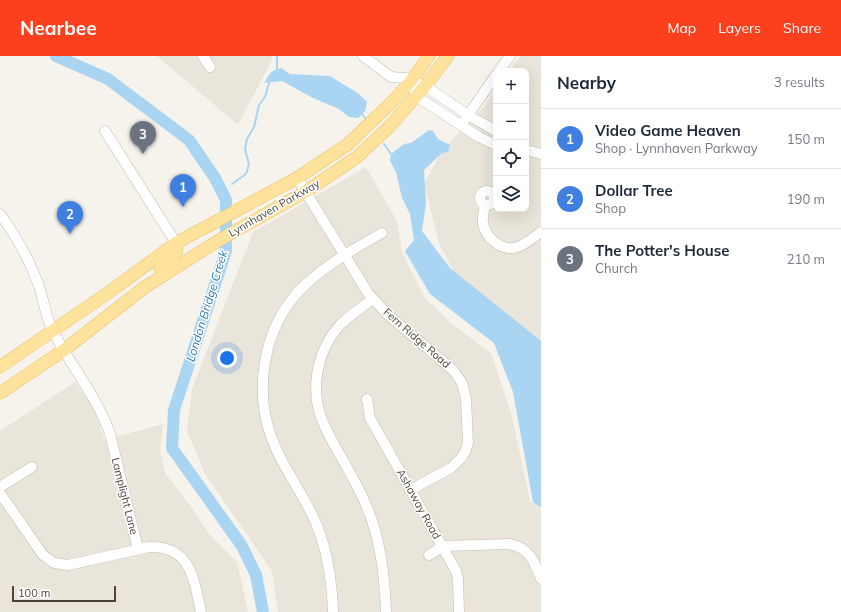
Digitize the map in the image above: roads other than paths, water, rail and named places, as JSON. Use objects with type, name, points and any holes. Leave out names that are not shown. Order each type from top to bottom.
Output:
[{"type":"main road","name":"Lynnhaven Parkway","points":[[0,367],[53,332],[176,243],[238,208],[296,178],[347,145],[373,122],[411,81],[429,56]]},
{"type":"main road","name":"Lynnhaven Parkway","points":[[0,393],[64,350],[132,296],[221,238],[305,192],[361,153],[390,126],[425,86],[448,56]]},
{"type":"main road","points":[[132,296],[142,283],[171,261],[176,251],[176,243]]},
{"type":"street","points":[[202,56],[210,67]]},
{"type":"street","points":[[363,56],[391,76],[400,77],[425,86],[468,115],[493,129]]},
{"type":"street","points":[[501,68],[510,56]]},
{"type":"street","points":[[461,126],[493,79]]},
{"type":"street","points":[[411,81],[416,96],[461,126],[493,144]]},
{"type":"street","points":[[105,131],[176,243]]},
{"type":"street","points":[[529,151],[541,154]]},
{"type":"street","name":"Fern Ridge Road","points":[[296,178],[373,299],[399,325],[453,370],[462,383],[465,391],[468,443],[465,452],[451,468],[410,490]]},
{"type":"street","points":[[485,205],[482,215],[486,233],[495,242],[502,246],[514,248],[521,246],[541,232]]},
{"type":"street","name":"Lamplight Lane","points":[[0,214],[8,225],[31,267],[39,285],[53,332],[98,405],[105,420],[110,434],[138,549],[162,547],[170,550],[185,560],[192,572],[201,612]]},
{"type":"street","points":[[333,612],[330,570],[323,542],[310,511],[272,439],[264,407],[262,388],[264,365],[275,328],[285,309],[293,298],[307,283],[326,267],[382,233]]},
{"type":"street","points":[[373,299],[346,320],[331,337],[321,357],[316,382],[316,394],[318,406],[325,427],[362,496],[374,529],[384,574],[386,612]]},
{"type":"street","name":"Ashaway Road","points":[[367,399],[370,418],[453,564],[458,579],[459,612]]},
{"type":"street","points":[[0,488],[32,467]]},
{"type":"street","points":[[0,493],[43,554],[54,563],[68,565],[138,549]]},
{"type":"street","points":[[429,555],[443,546],[516,545],[531,556],[541,579]]},
{"type":"water","points":[[281,68],[290,74],[330,76],[359,94],[367,102],[365,111],[358,118],[349,117],[339,109],[313,98],[282,81],[264,83],[271,72]]},
{"type":"water","points":[[429,130],[433,131],[438,139],[450,145],[448,152],[442,153],[424,170],[426,203],[422,231],[450,268],[541,341],[541,508],[533,502],[513,392],[494,343],[430,294],[405,251],[414,240],[410,214],[402,198],[396,172],[390,161],[391,154],[404,144],[411,143]]},
{"type":"waterway","name":"London Bridge Creek","points":[[56,56],[108,79],[189,140],[215,178],[226,200],[226,251],[174,410],[172,448],[242,546],[256,575],[263,612]]},
{"type":"waterway","points":[[277,56],[277,70]]},
{"type":"waterway","points":[[232,184],[246,174],[249,164],[245,149],[247,139],[254,127],[259,105],[265,97],[269,83]]},
{"type":"waterway","points":[[362,114],[365,118]]},
{"type":"waterway","points":[[384,144],[391,154]]},
{"type":"place","name":"The Potter's House","points":[[143,154]]},
{"type":"place","name":"Video Game Heaven","points":[[183,207]]},
{"type":"place","name":"Dollar Tree","points":[[70,234]]}]
